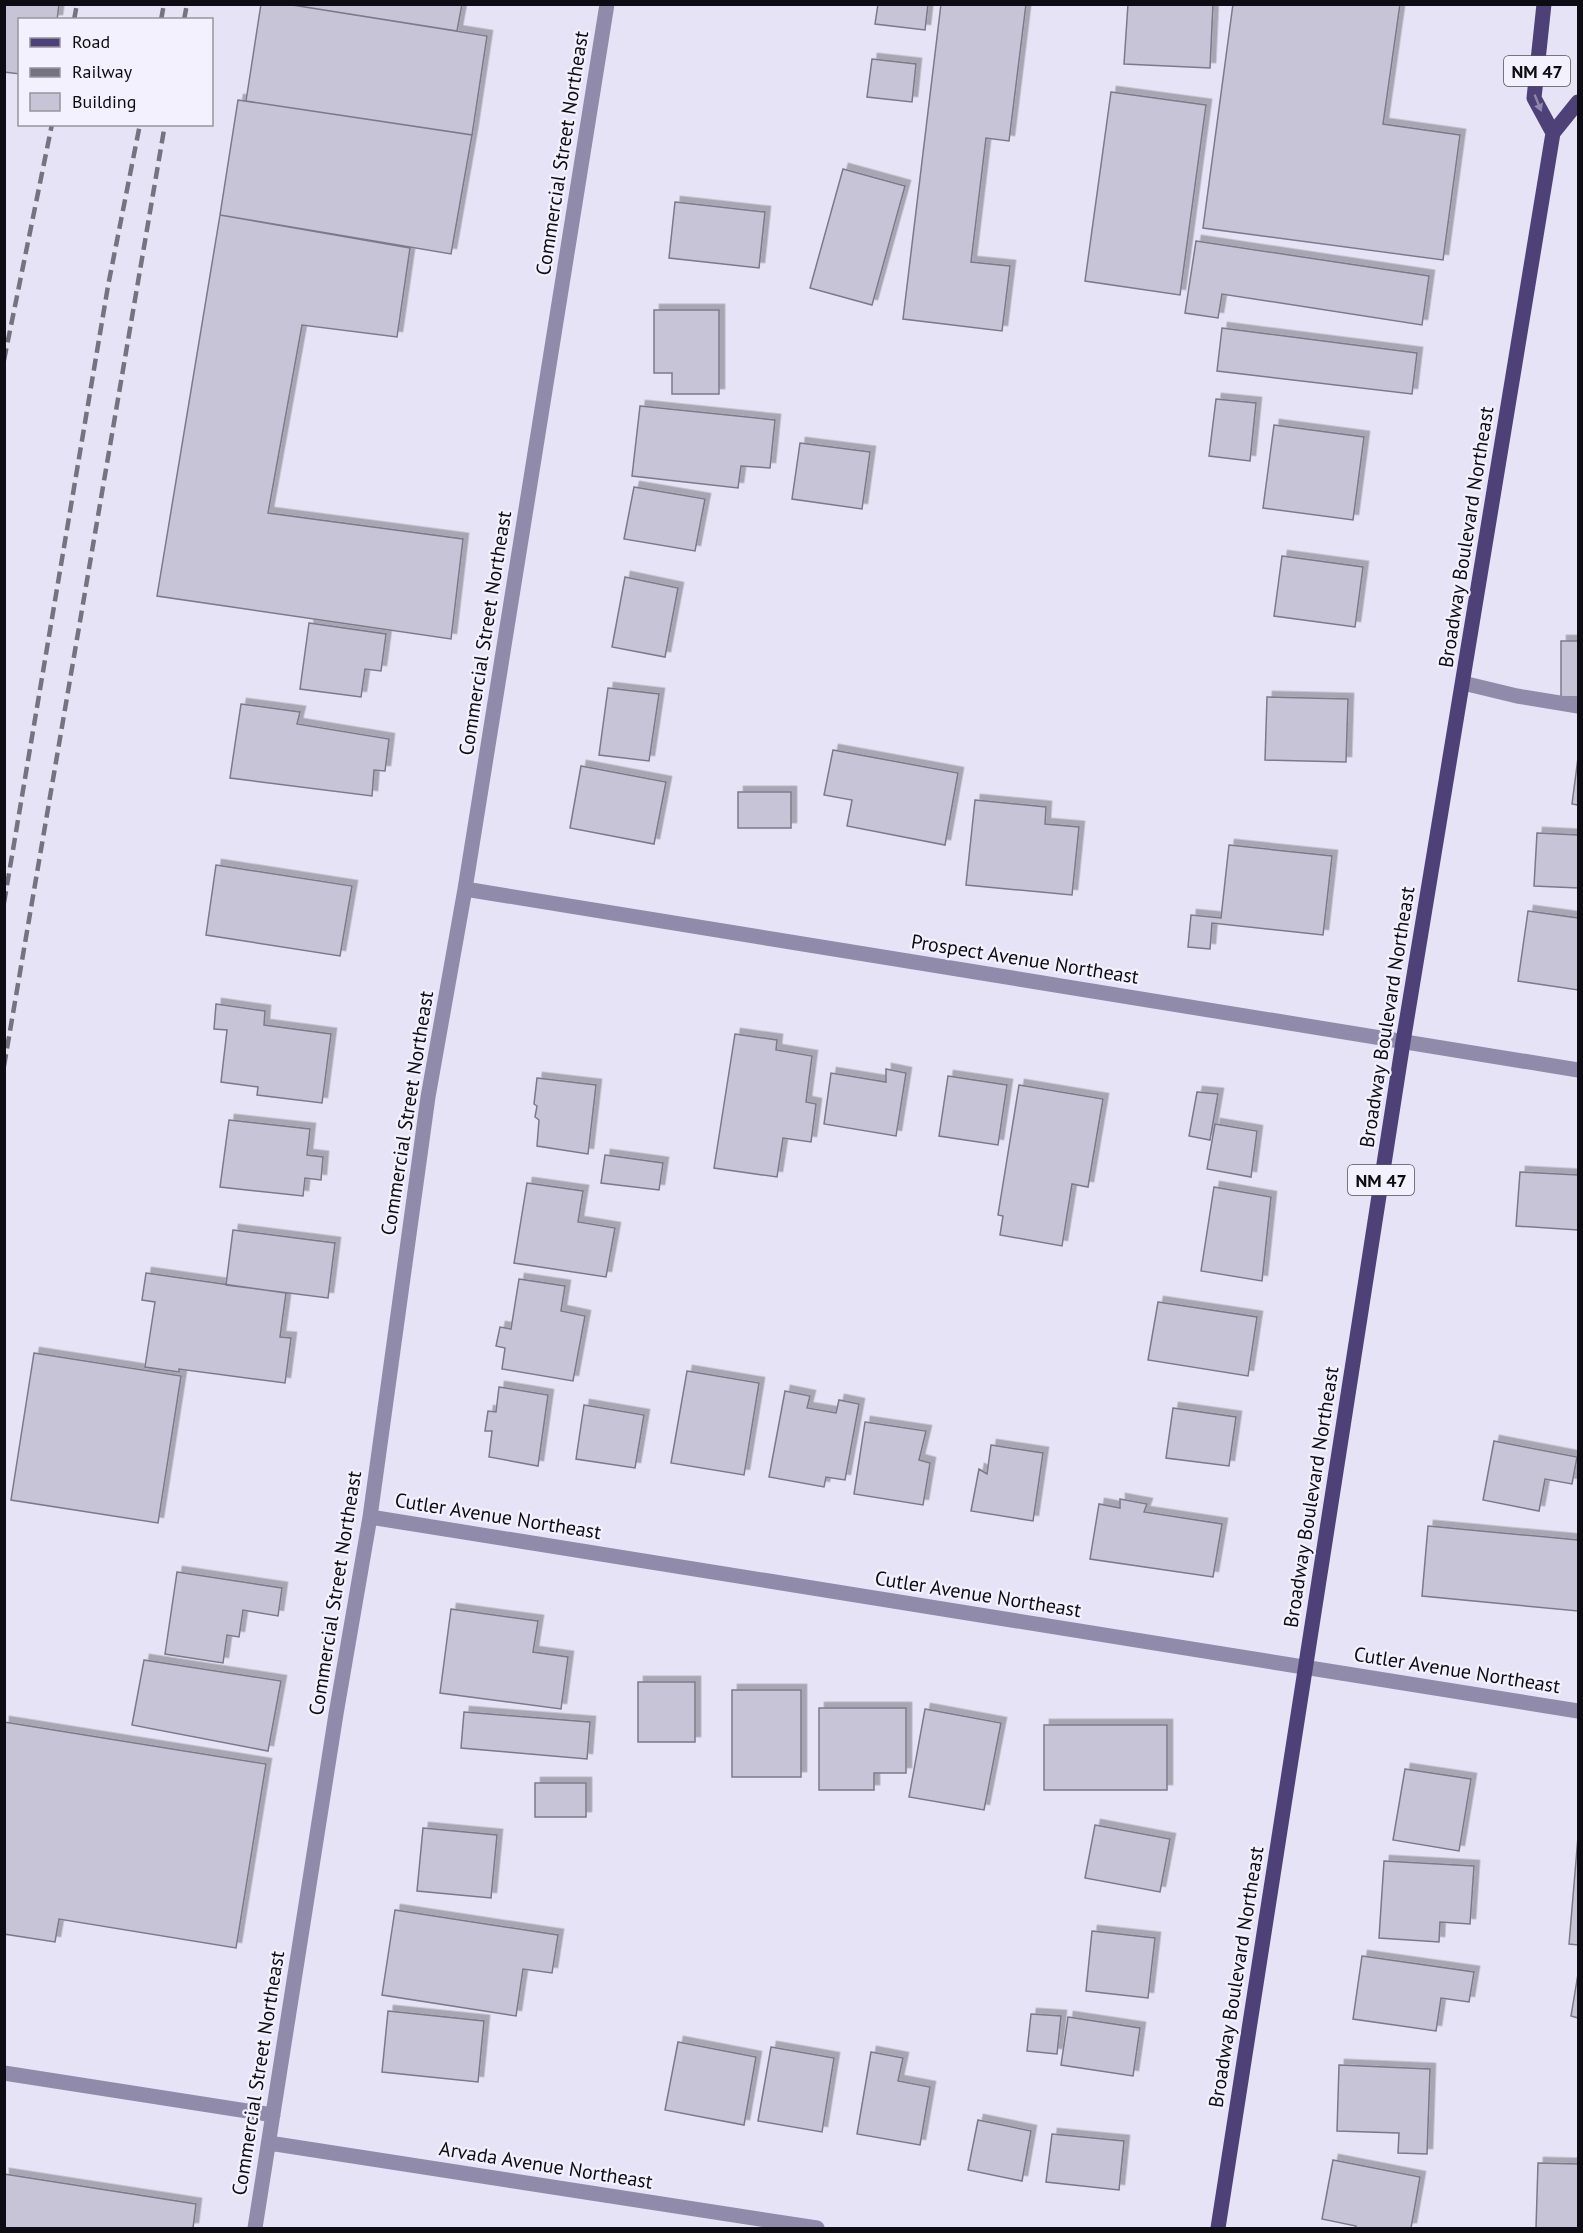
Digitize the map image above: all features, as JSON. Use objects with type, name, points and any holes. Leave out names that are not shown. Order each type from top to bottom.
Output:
[{"type":"main road","name":"NM 47","points":[[1544,4],[1534,98],[1553,133]]},
{"type":"main road","name":"Broadway Boulevard Northeast","points":[[1218,2229],[1403,1042],[1553,133],[1578,102]]},
{"type":"street","name":"Commercial Street Northeast","points":[[255,2229],[334,1726],[370,1517],[428,1097],[465,888],[607,4]]},
{"type":"street","points":[[1463,683],[1517,696],[1578,706]]},
{"type":"street","name":"Prospect Avenue Northeast","points":[[465,888],[1578,1070]]},
{"type":"street","name":"Cutler Avenue Northeast","points":[[370,1517],[1578,1711]]},
{"type":"street","points":[[4,2073],[273,2115]]},
{"type":"street","name":"Arvada Avenue Northeast","points":[[269,2143],[817,2229]]},
{"type":"building","points":[[4,4],[59,4],[57,18],[18,18],[18,74],[4,72]]},
{"type":"building","points":[[261,4],[286,4],[487,36],[472,135],[246,101]]},
{"type":"building","points":[[286,4],[462,4],[457,31]]},
{"type":"building","points":[[878,4],[928,4],[925,30],[875,24]]},
{"type":"building","points":[[941,4],[1026,4],[1009,141],[986,138],[971,262],[1010,266],[1002,331],[903,319]]},
{"type":"building","points":[[1128,4],[1213,4],[1210,68],[1124,64]]},
{"type":"building","points":[[1233,4],[1400,4],[1383,124],[1460,135],[1443,260],[1203,228]]},
{"type":"building","points":[[872,59],[916,64],[912,102],[867,97]]},
{"type":"building","points":[[1111,92],[1206,105],[1180,295],[1085,281]]},
{"type":"building","points":[[238,100],[472,135],[451,254],[220,215]]},
{"type":"building","points":[[843,169],[905,186],[872,305],[810,288]]},
{"type":"building","points":[[675,202],[765,212],[759,268],[669,258]]},
{"type":"building","points":[[220,215],[410,248],[397,337],[302,325],[268,513],[463,539],[451,639],[157,596]]},
{"type":"building","points":[[1196,241],[1429,276],[1422,325],[1222,294],[1218,318],[1185,313]]},
{"type":"building","points":[[654,310],[719,310],[719,394],[672,394],[672,373],[654,373]]},
{"type":"building","points":[[1222,328],[1417,353],[1412,394],[1217,371]]},
{"type":"building","points":[[1216,399],[1256,403],[1250,461],[1209,456]]},
{"type":"building","points":[[640,406],[775,420],[770,468],[741,466],[738,488],[632,476]]},
{"type":"building","points":[[1274,425],[1364,437],[1353,520],[1263,508]]},
{"type":"building","points":[[800,443],[870,452],[862,509],[792,499]]},
{"type":"building","points":[[634,487],[705,499],[695,551],[624,539]]},
{"type":"building","points":[[1282,556],[1363,567],[1355,627],[1274,616]]},
{"type":"building","points":[[625,577],[678,588],[665,657],[612,647]]},
{"type":"building","points":[[309,623],[386,634],[381,671],[365,669],[361,697],[300,689]]},
{"type":"building","points":[[1561,641],[1578,641],[1578,697],[1561,697]]},
{"type":"building","points":[[608,688],[659,694],[649,761],[599,755]]},
{"type":"building","points":[[1267,697],[1348,699],[1346,762],[1265,760]]},
{"type":"building","points":[[241,704],[300,712],[297,724],[389,739],[385,771],[374,770],[372,796],[230,778]]},
{"type":"building","points":[[833,750],[958,773],[945,845],[847,826],[852,800],[824,795]]},
{"type":"building","points":[[1578,758],[1578,805],[1572,804]]},
{"type":"building","points":[[581,766],[666,782],[654,844],[570,828]]},
{"type":"building","points":[[738,792],[791,792],[791,828],[738,828]]},
{"type":"building","points":[[975,800],[1046,807],[1045,824],[1079,827],[1072,895],[966,885]]},
{"type":"building","points":[[1537,833],[1578,835],[1578,888],[1534,886]]},
{"type":"building","points":[[1229,845],[1332,856],[1323,935],[1212,923],[1210,949],[1188,947],[1191,915],[1221,918]]},
{"type":"building","points":[[216,865],[352,886],[340,956],[206,935]]},
{"type":"building","points":[[1528,911],[1578,918],[1578,990],[1518,981]]},
{"type":"building","points":[[216,1004],[265,1011],[264,1025],[331,1034],[322,1103],[257,1095],[258,1087],[221,1082],[227,1030],[214,1029]]},
{"type":"building","points":[[735,1034],[777,1040],[776,1050],[812,1056],[806,1102],[816,1104],[811,1142],[783,1138],[777,1177],[714,1168]]},
{"type":"building","points":[[886,1069],[906,1073],[896,1136],[824,1124],[831,1073],[886,1082]]},
{"type":"building","points":[[948,1076],[1007,1085],[998,1145],[939,1136]]},
{"type":"building","points":[[537,1078],[596,1085],[588,1154],[537,1146],[539,1120],[535,1117],[537,1106],[534,1104]]},
{"type":"building","points":[[1019,1085],[1103,1099],[1088,1187],[1072,1184],[1062,1246],[1000,1235],[1003,1216],[998,1215]]},
{"type":"building","points":[[1197,1092],[1218,1094],[1210,1140],[1189,1136]]},
{"type":"building","points":[[229,1120],[310,1129],[307,1155],[323,1157],[321,1180],[305,1178],[303,1196],[220,1187]]},
{"type":"building","points":[[1215,1124],[1257,1131],[1251,1177],[1207,1169]]},
{"type":"building","points":[[605,1155],[663,1163],[659,1190],[601,1183]]},
{"type":"building","points":[[1520,1172],[1578,1175],[1578,1230],[1516,1226]]},
{"type":"building","points":[[527,1183],[583,1191],[578,1222],[615,1228],[606,1277],[514,1263]]},
{"type":"building","points":[[1214,1187],[1271,1197],[1262,1281],[1201,1271]]},
{"type":"building","points":[[233,1230],[335,1243],[328,1298],[226,1285]]},
{"type":"building","points":[[146,1273],[286,1293],[280,1337],[291,1338],[285,1383],[179,1369],[179,1372],[145,1367],[155,1302],[142,1300]]},
{"type":"building","points":[[519,1279],[565,1286],[561,1311],[585,1316],[573,1381],[502,1369],[505,1348],[496,1346],[500,1327],[511,1329]]},
{"type":"building","points":[[1158,1302],[1257,1317],[1248,1376],[1148,1360]]},
{"type":"building","points":[[34,1353],[181,1376],[158,1523],[11,1500]]},
{"type":"building","points":[[687,1371],[759,1383],[744,1475],[671,1463]]},
{"type":"building","points":[[499,1387],[548,1395],[538,1466],[489,1457],[492,1431],[485,1431],[488,1411],[496,1412]]},
{"type":"building","points":[[785,1391],[810,1396],[807,1408],[836,1413],[839,1400],[859,1404],[845,1480],[826,1477],[824,1487],[769,1477]]},
{"type":"building","points":[[584,1405],[644,1415],[635,1468],[576,1459]]},
{"type":"building","points":[[1173,1408],[1236,1417],[1229,1466],[1166,1458]]},
{"type":"building","points":[[865,1422],[926,1431],[919,1460],[930,1463],[923,1505],[854,1494]]},
{"type":"building","points":[[1494,1441],[1577,1457],[1572,1484],[1545,1479],[1539,1511],[1483,1500]]},
{"type":"building","points":[[991,1445],[1043,1453],[1033,1521],[971,1511],[979,1469],[987,1474]]},
{"type":"building","points":[[1120,1499],[1147,1504],[1144,1512],[1222,1524],[1213,1577],[1090,1559],[1099,1504],[1120,1508]]},
{"type":"building","points":[[1428,1526],[1578,1540],[1578,1611],[1422,1596]]},
{"type":"building","points":[[177,1572],[282,1588],[278,1616],[243,1610],[239,1637],[227,1635],[223,1663],[165,1654]]},
{"type":"building","points":[[451,1609],[538,1621],[533,1652],[568,1657],[561,1709],[440,1693]]},
{"type":"building","points":[[144,1660],[281,1681],[268,1751],[132,1725]]},
{"type":"building","points":[[638,1682],[695,1682],[695,1742],[638,1742]]},
{"type":"building","points":[[732,1690],[801,1690],[801,1777],[732,1777]]},
{"type":"building","points":[[819,1708],[906,1708],[906,1773],[874,1773],[874,1790],[819,1790]]},
{"type":"building","points":[[925,1709],[1001,1723],[984,1810],[909,1797]]},
{"type":"building","points":[[464,1712],[590,1722],[587,1759],[461,1748]]},
{"type":"building","points":[[4,1722],[266,1764],[236,1948],[59,1919],[55,1942],[4,1934]]},
{"type":"building","points":[[1044,1725],[1167,1725],[1167,1790],[1044,1790]]},
{"type":"building","points":[[1405,1769],[1471,1779],[1459,1851],[1393,1840]]},
{"type":"building","points":[[535,1783],[586,1783],[586,1817],[535,1817]]},
{"type":"building","points":[[1095,1825],[1170,1839],[1160,1892],[1085,1878]]},
{"type":"building","points":[[423,1828],[497,1835],[491,1898],[417,1891]]},
{"type":"building","points":[[1578,1837],[1578,1945],[1569,1944]]},
{"type":"building","points":[[1384,1861],[1474,1866],[1470,1924],[1440,1922],[1439,1942],[1379,1938]]},
{"type":"building","points":[[395,1910],[558,1935],[552,1973],[523,1969],[516,2016],[382,1995]]},
{"type":"building","points":[[1092,1931],[1155,1938],[1148,1998],[1086,1991]]},
{"type":"building","points":[[1362,1956],[1474,1972],[1469,2002],[1441,1998],[1436,2031],[1353,2019]]},
{"type":"building","points":[[1578,1974],[1578,2018],[1571,2016]]},
{"type":"building","points":[[388,2011],[484,2021],[478,2082],[382,2072]]},
{"type":"building","points":[[1031,2014],[1061,2016],[1057,2054],[1027,2051]]},
{"type":"building","points":[[1068,2017],[1140,2028],[1133,2076],[1061,2065]]},
{"type":"building","points":[[678,2042],[756,2057],[744,2125],[665,2110]]},
{"type":"building","points":[[771,2047],[834,2058],[822,2132],[758,2121]]},
{"type":"building","points":[[871,2052],[903,2058],[898,2081],[930,2087],[920,2145],[857,2134]]},
{"type":"building","points":[[1339,2065],[1430,2069],[1427,2154],[1398,2153],[1399,2133],[1337,2131]]},
{"type":"building","points":[[978,2120],[1031,2131],[1022,2181],[968,2170]]},
{"type":"building","points":[[1052,2134],[1124,2141],[1119,2190],[1046,2182]]},
{"type":"building","points":[[1333,2160],[1420,2177],[1411,2228],[1356,2228],[1356,2226],[1322,2219]]},
{"type":"building","points":[[1538,2163],[1578,2164],[1578,2228],[1536,2228]]},
{"type":"building","points":[[4,2174],[196,2204],[193,2228],[4,2228]]},
{"type":"railway","points":[[74,18],[77,4]]},
{"type":"railway","points":[[161,18],[164,4]]},
{"type":"railway","points":[[184,18],[187,4]]},
{"type":"railway","points":[[4,360],[52,126]]},
{"type":"railway","points":[[4,903],[108,286],[140,126]]},
{"type":"railway","points":[[4,1066],[165,126]]}]
